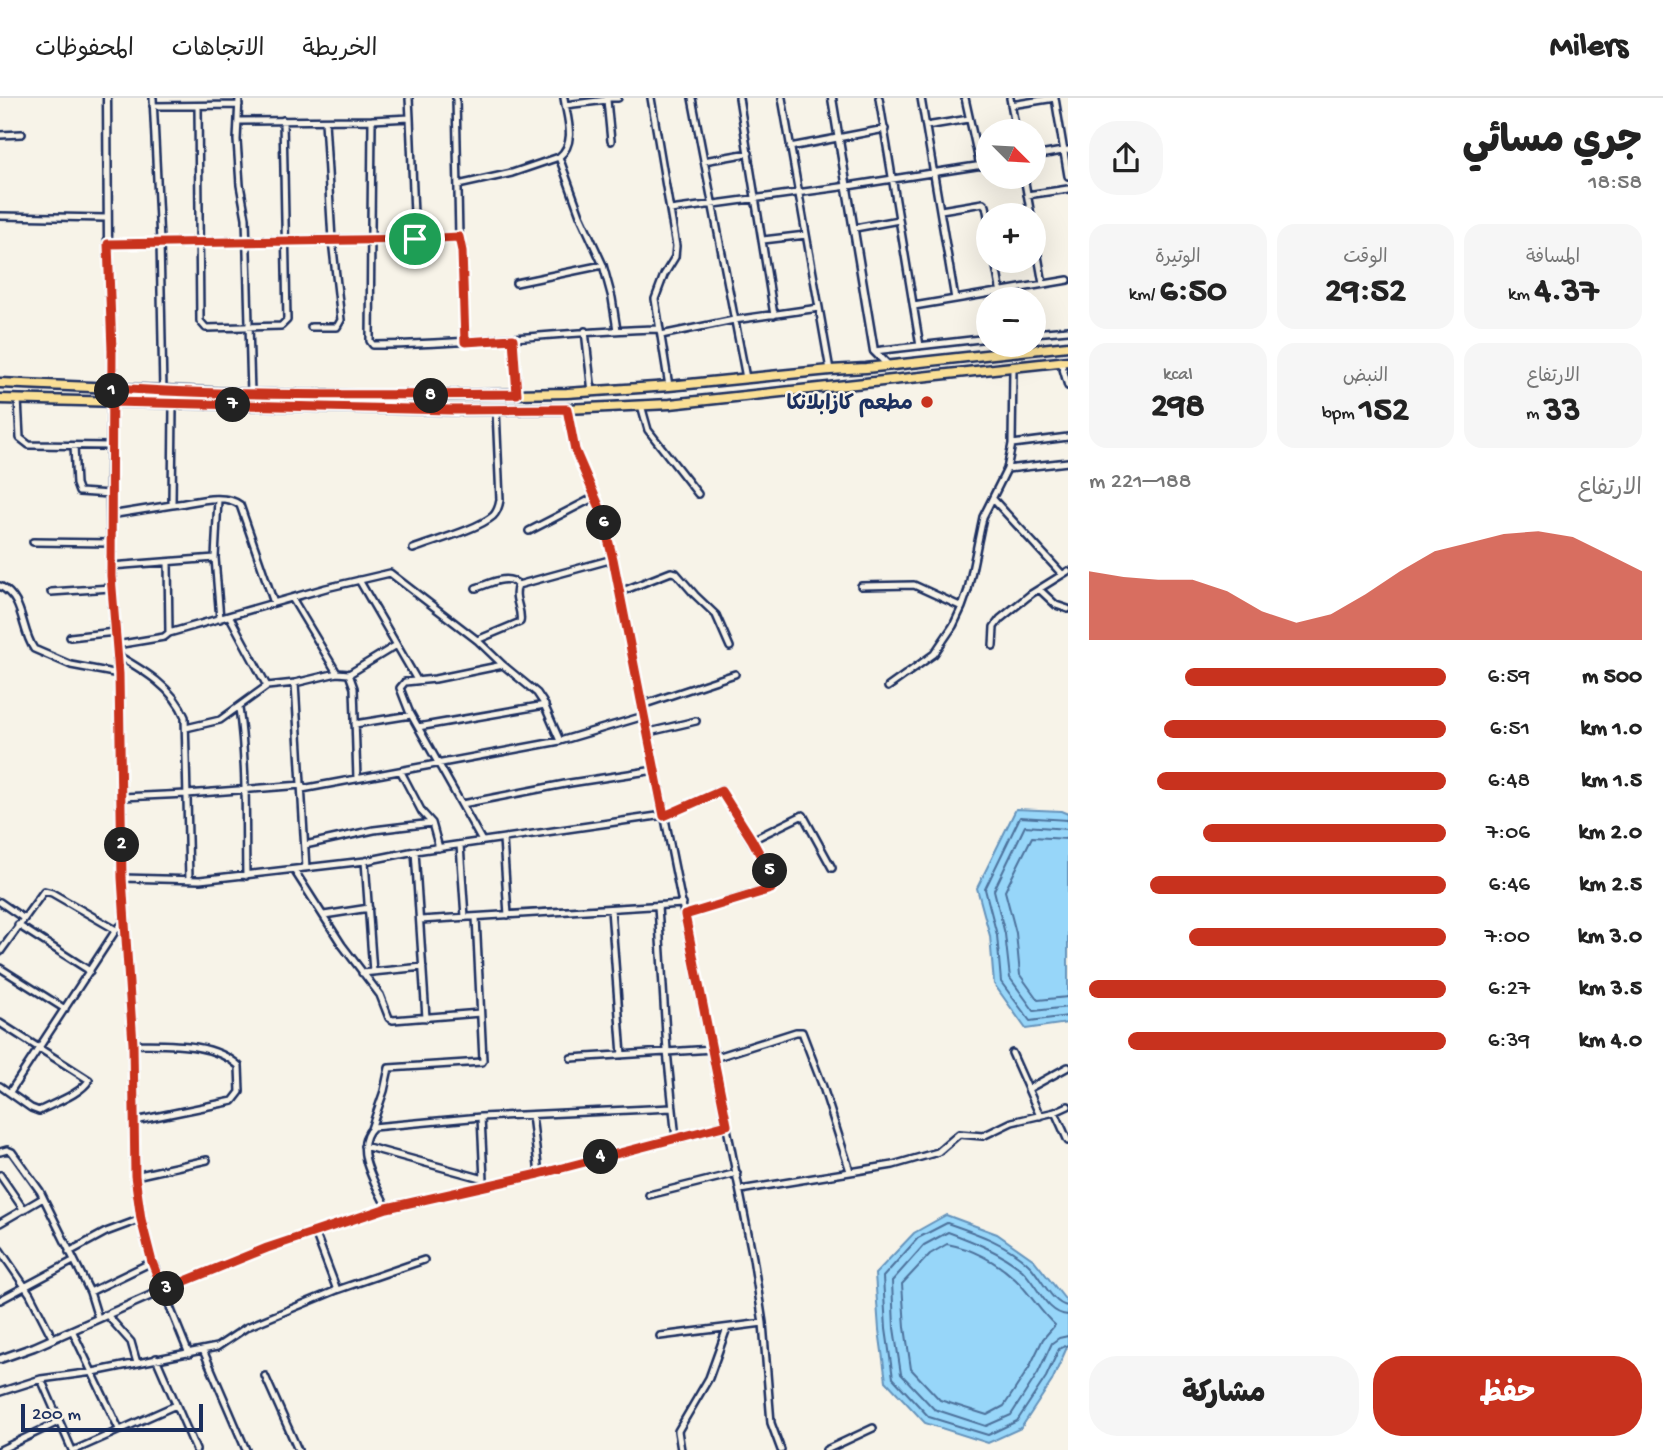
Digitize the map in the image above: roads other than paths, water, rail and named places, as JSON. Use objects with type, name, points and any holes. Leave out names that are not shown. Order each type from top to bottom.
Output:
[{"type":"main road","points":[[0,383],[251,394],[391,396],[592,392],[866,369],[1068,346]]},
{"type":"main road","points":[[0,398],[173,404],[567,409],[641,405],[1064,361]]},
{"type":"street","points":[[107,98],[112,388],[111,588],[119,674],[122,878],[133,1044],[135,1176],[141,1219],[152,1262],[189,1354]]},
{"type":"street","points":[[153,98],[160,241],[163,391]]},
{"type":"street","points":[[409,98],[415,239]]},
{"type":"street","points":[[456,98],[459,237],[462,251],[465,342]]},
{"type":"street","points":[[458,185],[512,173],[559,157],[569,148],[570,142],[564,98]]},
{"type":"street","points":[[565,105],[618,98]]},
{"type":"street","points":[[651,98],[676,252],[656,293],[669,386]]},
{"type":"street","points":[[692,98],[746,378]]},
{"type":"street","points":[[739,98],[774,315]]},
{"type":"street","points":[[782,98],[830,370]]},
{"type":"street","points":[[832,98],[874,351],[866,369]]},
{"type":"street","points":[[879,98],[920,346]]},
{"type":"street","points":[[921,98],[936,172],[955,299]]},
{"type":"street","points":[[965,98],[976,149]]},
{"type":"street","points":[[1014,119],[1011,101],[1055,98],[1066,151],[1068,176]]},
{"type":"street","points":[[607,99],[611,141]]},
{"type":"street","points":[[153,106],[198,106],[239,101],[237,140],[247,240],[251,394]]},
{"type":"street","points":[[198,106],[202,326],[206,328],[281,326],[287,320],[283,120]]},
{"type":"street","points":[[240,121],[410,118]]},
{"type":"street","points":[[926,126],[969,119]]},
{"type":"street","points":[[372,120],[371,343],[465,342],[585,331],[661,332],[819,308]]},
{"type":"street","points":[[312,327],[337,327],[341,320],[332,240],[325,121]]},
{"type":"street","points":[[790,146],[885,129]]},
{"type":"street","points":[[0,135],[22,134]]},
{"type":"street","points":[[1046,154],[1066,151]]},
{"type":"street","points":[[704,161],[749,153]]},
{"type":"street","points":[[559,157],[580,215],[603,265],[617,330]]},
{"type":"street","points":[[670,210],[976,167]]},
{"type":"street","points":[[1026,189],[1029,203]]},
{"type":"street","points":[[1027,195],[1068,189]]},
{"type":"street","points":[[941,210],[976,204]]},
{"type":"street","points":[[0,216],[107,218]]},
{"type":"street","points":[[855,228],[900,220]]},
{"type":"street","points":[[763,240],[806,235]]},
{"type":"street","points":[[108,244],[459,237]]},
{"type":"street","points":[[516,283],[603,265]]},
{"type":"street","points":[[1042,273],[1044,284]]},
{"type":"street","points":[[1028,287],[1068,280]]},
{"type":"street","points":[[914,306],[976,296]]},
{"type":"street","points":[[1046,333],[1068,330]]},
{"type":"street","points":[[585,331],[592,392]]},
{"type":"street","points":[[513,339],[517,394]]},
{"type":"street","points":[[874,351],[976,340]]},
{"type":"street","points":[[874,351],[889,366]]},
{"type":"street","points":[[1064,361],[1068,386]]},
{"type":"street","points":[[888,687],[934,654],[962,607],[968,590],[978,535],[987,509],[1007,469],[1012,444],[1013,368]]},
{"type":"street","points":[[18,399],[20,438],[23,442],[29,445],[110,446]]},
{"type":"street","points":[[172,505],[173,404]]},
{"type":"street","points":[[641,405],[648,430],[698,494]]},
{"type":"street","points":[[567,409],[575,450],[595,497],[613,559],[649,732],[737,1173],[763,1323],[771,1423],[781,1450]]},
{"type":"street","points":[[413,549],[479,523],[494,515],[497,510],[500,500],[496,410]]},
{"type":"street","points":[[1012,444],[1068,437]]},
{"type":"street","points":[[74,446],[76,484],[79,492],[110,494]]},
{"type":"street","points":[[1007,469],[1068,462]]},
{"type":"street","points":[[529,531],[595,497]]},
{"type":"street","points":[[218,499],[215,558],[220,619]]},
{"type":"street","points":[[110,515],[218,499],[235,501],[245,513],[274,603]]},
{"type":"street","points":[[993,499],[1065,573],[1039,589],[996,623],[993,646]]},
{"type":"street","points":[[33,542],[110,544]]},
{"type":"street","points":[[111,566],[215,558]]},
{"type":"street","points":[[518,585],[613,559]]},
{"type":"street","points":[[168,562],[169,633]]},
{"type":"street","points":[[620,592],[671,572],[676,573],[695,596],[716,615],[730,647]]},
{"type":"street","points":[[116,645],[164,637],[169,633],[292,598],[386,573],[393,574],[477,640],[537,693],[560,741]]},
{"type":"street","points":[[476,588],[508,579],[515,580],[518,585],[516,592],[521,617],[520,622],[477,640]]},
{"type":"street","points":[[359,580],[417,680]]},
{"type":"street","points":[[862,586],[914,585],[962,607]]},
{"type":"street","points":[[0,586],[9,590],[16,600],[34,649],[71,665],[119,674]]},
{"type":"street","points":[[51,592],[111,588]]},
{"type":"street","points":[[1039,589],[1056,604],[1068,609]]},
{"type":"street","points":[[292,598],[337,673]]},
{"type":"street","points":[[230,617],[267,685]]},
{"type":"street","points":[[70,637],[115,632]]},
{"type":"street","points":[[186,728],[220,720],[267,685],[296,683],[337,673],[349,674],[395,646]]},
{"type":"street","points":[[117,655],[156,680],[181,708],[186,728],[189,879]]},
{"type":"street","points":[[481,841],[411,715],[400,688],[404,682],[503,665]]},
{"type":"street","points":[[349,674],[354,688],[357,779]]},
{"type":"street","points":[[642,705],[735,674]]},
{"type":"street","points":[[296,683],[306,868]]},
{"type":"street","points":[[418,727],[545,705]]},
{"type":"street","points":[[239,708],[245,789],[246,876]]},
{"type":"street","points":[[355,724],[411,715]]},
{"type":"street","points":[[122,797],[302,787],[357,779],[560,741],[644,716]]},
{"type":"street","points":[[649,732],[696,721]]},
{"type":"street","points":[[462,804],[655,770]]},
{"type":"street","points":[[401,772],[422,812],[432,823],[439,848]]},
{"type":"street","points":[[122,878],[246,876],[365,862],[481,841],[664,816],[721,791],[773,877],[774,886],[685,915]]},
{"type":"street","points":[[752,840],[803,816],[832,868]]},
{"type":"street","points":[[304,845],[374,830],[432,823]]},
{"type":"street","points":[[503,839],[508,915]]},
{"type":"street","points":[[460,845],[465,917]]},
{"type":"street","points":[[415,852],[426,1018]]},
{"type":"street","points":[[365,862],[373,972]]},
{"type":"street","points":[[294,870],[362,973],[380,995],[391,1019],[480,1013]]},
{"type":"street","points":[[0,952],[41,892],[45,891],[116,930]]},
{"type":"street","points":[[0,902],[23,918]]},
{"type":"street","points":[[419,920],[683,904]]},
{"type":"street","points":[[658,906],[667,1051],[676,1139]]},
{"type":"street","points":[[324,915],[369,908]]},
{"type":"street","points":[[611,909],[622,1055]]},
{"type":"street","points":[[387,1208],[366,1158],[364,1146],[384,1091],[389,1068],[483,1061],[476,917]]},
{"type":"street","points":[[10,1092],[116,930],[125,921]]},
{"type":"street","points":[[18,925],[90,971]]},
{"type":"street","points":[[362,973],[423,967]]},
{"type":"street","points":[[0,968],[65,1009]]},
{"type":"street","points":[[0,1023],[87,1076],[89,1082],[39,1111],[0,1086]]},
{"type":"street","points":[[714,1058],[802,1032],[850,1171]]},
{"type":"street","points":[[133,1044],[185,1045],[222,1056],[239,1066],[240,1091],[233,1101],[135,1121]]},
{"type":"street","points":[[571,1058],[713,1049]]},
{"type":"street","points":[[1012,1053],[1040,1116]]},
{"type":"street","points":[[1028,1089],[1068,1067]]},
{"type":"street","points":[[740,1190],[893,1165],[938,1152],[959,1134],[983,1136],[1012,1122],[1055,1112],[1068,1106]]},
{"type":"street","points":[[371,1129],[378,1126],[481,1117],[672,1108]]},
{"type":"street","points":[[1055,1112],[1068,1141]]},
{"type":"street","points":[[532,1115],[539,1174]]},
{"type":"street","points":[[481,1117],[483,1187]]},
{"type":"street","points":[[1,1358],[267,1248],[387,1208],[539,1174],[727,1125]]},
{"type":"street","points":[[364,1146],[484,1180]]},
{"type":"street","points":[[0,1152],[12,1152],[43,1198],[90,1292],[98,1318]]},
{"type":"street","points":[[135,1176],[207,1160]]},
{"type":"street","points":[[649,1195],[737,1173]]},
{"type":"street","points":[[0,1175],[24,1210]]},
{"type":"street","points":[[0,1223],[43,1198]]},
{"type":"street","points":[[69,1252],[106,1232],[141,1219]]},
{"type":"street","points":[[315,1232],[337,1290]]},
{"type":"street","points":[[0,1250],[25,1286],[52,1339]]},
{"type":"street","points":[[0,1392],[41,1379],[203,1350],[228,1341],[247,1327],[337,1290],[424,1260]]},
{"type":"street","points":[[0,1300],[73,1261]]},
{"type":"street","points":[[90,1292],[152,1262]]},
{"type":"street","points":[[107,1315],[131,1342],[137,1363]]},
{"type":"street","points":[[660,1336],[763,1323]]},
{"type":"street","points":[[681,1450],[678,1431],[709,1378],[727,1328]]},
{"type":"street","points":[[72,1330],[119,1429]]},
{"type":"street","points":[[203,1350],[246,1450]]},
{"type":"street","points":[[156,1358],[196,1450]]},
{"type":"street","points":[[265,1376],[298,1450]]},
{"type":"street","points":[[41,1379],[58,1423],[74,1450],[176,1405]]},
{"type":"street","points":[[1,1448],[58,1423]]},
{"type":"street","points":[[827,1450],[873,1428]]},
{"type":"water","points":[[1016,809],[1061,811],[1068,814],[1068,1023],[1026,1029],[994,984],[990,936],[977,888]]},
{"type":"water","points":[[946,1215],[997,1234],[1034,1260],[1068,1303],[1068,1345],[1052,1381],[1021,1428],[988,1443],[925,1423],[886,1381],[875,1274],[914,1233]]},
{"type":"place","name":"مطعم كازابلانكا","points":[[927,402]]}]
